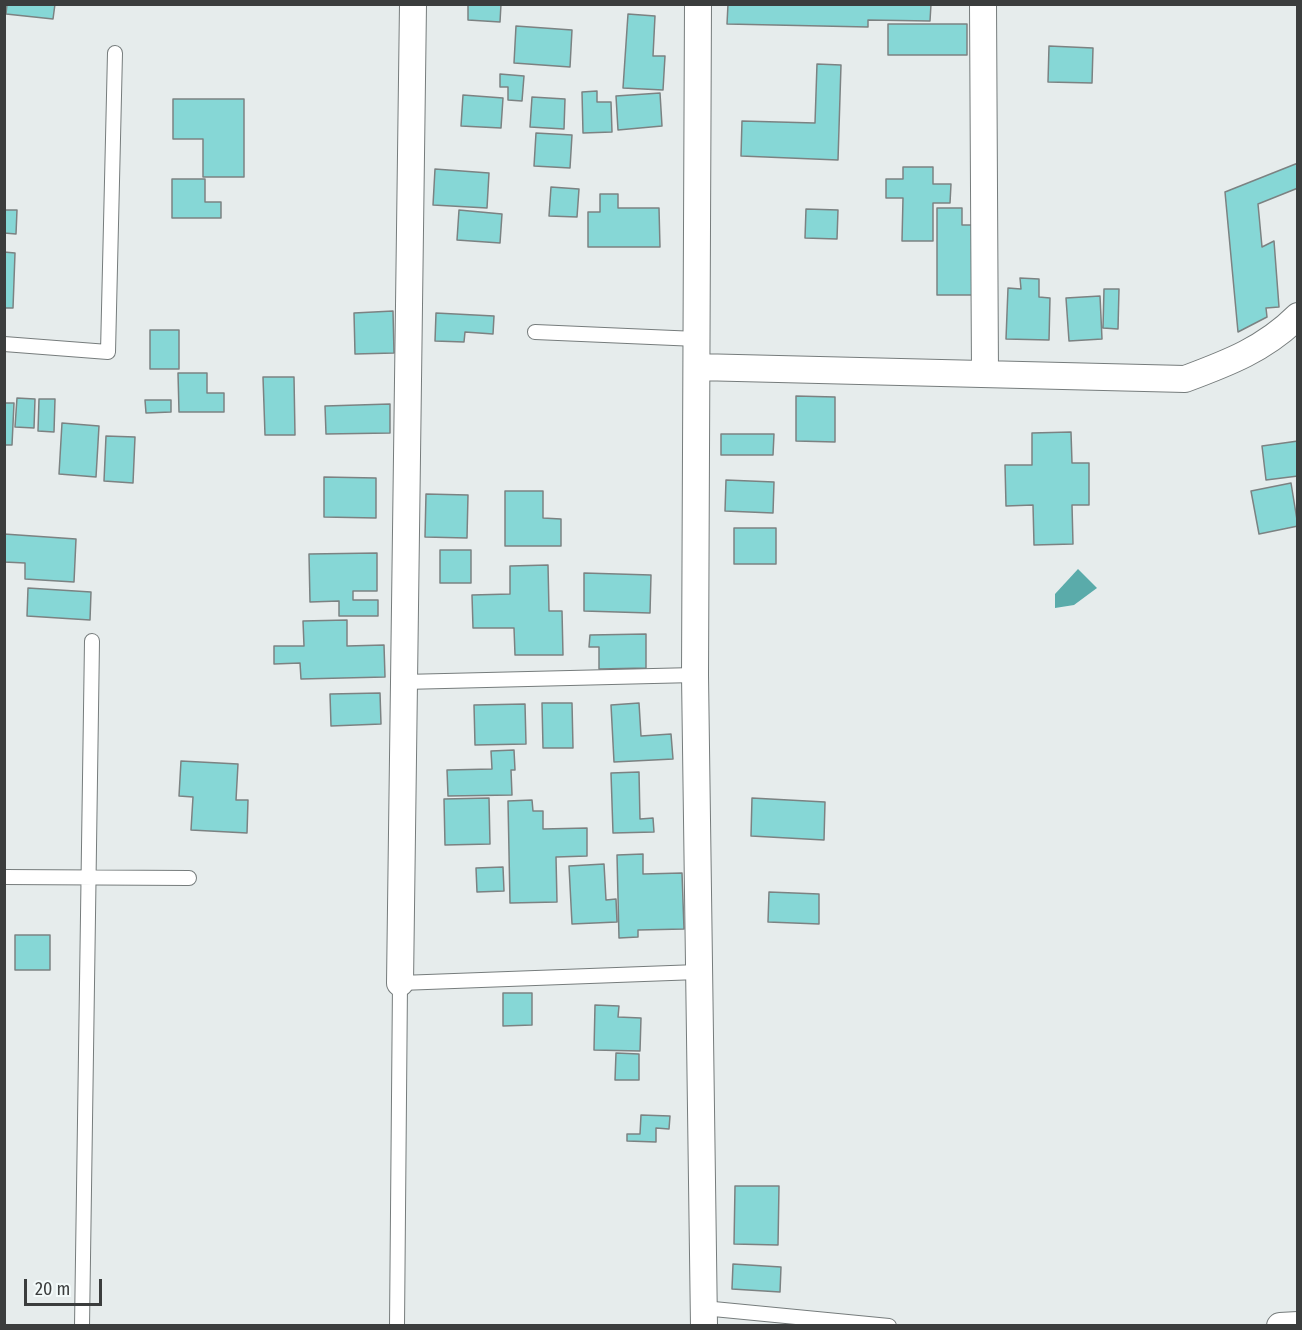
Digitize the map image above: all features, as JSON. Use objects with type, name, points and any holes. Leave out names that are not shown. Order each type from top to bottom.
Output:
[{"type":"street","points":[[400,983],[413,4]]},
{"type":"street","points":[[698,4],[695,675],[704,1317]]},
{"type":"street","points":[[983,4],[985,374]]},
{"type":"street","points":[[696,367],[1185,379],[1230,362],[1278,336],[1298,316]]},
{"type":"street","points":[[1280,1326],[1298,1325]]},
{"type":"lane","points":[[4,344],[108,352],[115,53]]},
{"type":"lane","points":[[534,332],[697,339]]},
{"type":"lane","points":[[82,1326],[92,641]]},
{"type":"lane","points":[[403,682],[695,675]]},
{"type":"lane","points":[[4,878],[189,878]]},
{"type":"lane","points":[[398,1326],[400,983],[698,972]]},
{"type":"lane","points":[[704,1317],[890,1326]]},
{"type":"water","points":[[1078,569],[1097,588],[1074,605],[1055,608],[1055,594]]},
{"type":"building","points":[[7,4],[55,4],[53,19],[6,14]]},
{"type":"building","points":[[468,4],[501,4],[500,22],[468,20]]},
{"type":"building","points":[[728,4],[931,4],[930,21],[868,20],[868,27],[727,24]]},
{"type":"building","points":[[628,14],[655,16],[653,56],[665,56],[663,90],[623,88]]},
{"type":"building","points":[[888,24],[967,24],[967,55],[888,55]]},
{"type":"building","points":[[516,26],[572,30],[570,67],[514,63]]},
{"type":"building","points":[[1049,46],[1093,48],[1092,83],[1048,82]]},
{"type":"building","points":[[817,64],[841,65],[838,160],[741,156],[742,121],[815,123]]},
{"type":"building","points":[[500,74],[524,76],[522,101],[508,100],[508,87],[500,87]]},
{"type":"building","points":[[597,91],[597,102],[611,102],[612,132],[583,133],[582,92]]},
{"type":"building","points":[[660,93],[662,126],[618,130],[616,96]]},
{"type":"building","points":[[463,95],[503,98],[501,128],[461,126]]},
{"type":"building","points":[[532,97],[565,99],[564,129],[530,127]]},
{"type":"building","points":[[173,99],[244,99],[244,177],[203,177],[203,139],[173,139]]},
{"type":"building","points":[[536,133],[572,135],[570,168],[534,166]]},
{"type":"building","points":[[1298,163],[1298,188],[1258,204],[1262,247],[1274,241],[1279,307],[1266,308],[1267,317],[1238,332],[1225,192]]},
{"type":"building","points":[[903,167],[933,167],[933,184],[951,184],[950,203],[933,203],[933,241],[902,241],[903,198],[886,198],[886,179],[903,179]]},
{"type":"building","points":[[435,169],[489,173],[487,208],[433,205]]},
{"type":"building","points":[[172,179],[205,179],[205,202],[221,202],[221,218],[172,218]]},
{"type":"building","points":[[551,187],[579,189],[577,217],[549,216]]},
{"type":"building","points":[[600,194],[618,194],[618,208],[659,208],[660,247],[588,247],[588,212],[600,212]]},
{"type":"building","points":[[937,208],[962,208],[962,225],[975,225],[975,295],[937,295]]},
{"type":"building","points":[[806,209],[838,210],[837,239],[805,238]]},
{"type":"building","points":[[4,210],[17,210],[16,234],[4,233]]},
{"type":"building","points":[[459,210],[502,214],[500,243],[457,240]]},
{"type":"building","points":[[4,252],[15,253],[13,308],[4,308]]},
{"type":"building","points":[[1020,278],[1039,279],[1039,297],[1050,298],[1049,340],[1006,339],[1008,288],[1021,289]]},
{"type":"building","points":[[1104,289],[1119,289],[1118,329],[1103,328]]},
{"type":"building","points":[[1100,296],[1102,339],[1069,341],[1066,298]]},
{"type":"building","points":[[393,311],[394,353],[355,354],[354,313]]},
{"type":"building","points":[[436,313],[494,316],[493,334],[465,332],[464,342],[435,341]]},
{"type":"building","points":[[150,330],[179,330],[179,369],[150,369]]},
{"type":"building","points":[[178,373],[207,373],[207,393],[224,393],[224,412],[179,412]]},
{"type":"building","points":[[263,377],[294,377],[295,435],[265,435]]},
{"type":"building","points":[[796,396],[835,397],[835,442],[796,441]]},
{"type":"building","points":[[17,398],[35,399],[34,428],[15,427]]},
{"type":"building","points":[[39,399],[55,399],[54,432],[38,431]]},
{"type":"building","points":[[145,400],[171,400],[171,412],[146,413]]},
{"type":"building","points":[[4,403],[14,403],[12,445],[4,445]]},
{"type":"building","points":[[390,404],[390,433],[326,434],[325,406]]},
{"type":"building","points":[[62,423],[99,426],[96,477],[59,474]]},
{"type":"building","points":[[1071,432],[1072,463],[1089,463],[1089,505],[1072,505],[1073,544],[1034,545],[1033,505],[1006,506],[1005,465],[1032,465],[1032,433]]},
{"type":"building","points":[[721,434],[774,434],[773,455],[721,455]]},
{"type":"building","points":[[106,436],[135,437],[133,483],[104,481]]},
{"type":"building","points":[[1298,441],[1298,476],[1266,480],[1262,446]]},
{"type":"building","points":[[324,477],[376,478],[376,518],[324,517]]},
{"type":"building","points":[[726,480],[774,482],[773,513],[725,511]]},
{"type":"building","points":[[1291,483],[1298,526],[1259,534],[1251,491]]},
{"type":"building","points":[[505,491],[543,491],[543,518],[561,519],[561,546],[505,546]]},
{"type":"building","points":[[426,494],[468,495],[467,538],[425,537]]},
{"type":"building","points":[[734,528],[776,528],[776,564],[734,564]]},
{"type":"building","points":[[4,534],[76,539],[74,582],[25,579],[25,563],[4,562]]},
{"type":"building","points":[[440,550],[471,550],[471,583],[440,583]]},
{"type":"building","points":[[377,553],[377,591],[353,591],[353,600],[378,600],[378,616],[339,616],[339,601],[310,602],[309,554]]},
{"type":"building","points":[[548,565],[549,611],[562,611],[563,655],[515,655],[514,628],[473,628],[472,595],[510,594],[510,566]]},
{"type":"building","points":[[584,573],[651,575],[650,613],[584,611]]},
{"type":"building","points":[[28,588],[91,592],[90,620],[27,616]]},
{"type":"building","points":[[347,620],[347,646],[384,645],[385,677],[301,679],[300,663],[274,664],[274,646],[304,646],[303,621]]},
{"type":"building","points":[[646,634],[646,668],[599,669],[599,647],[589,647],[590,635]]},
{"type":"building","points":[[380,693],[381,724],[331,726],[330,694]]},
{"type":"building","points":[[542,703],[572,703],[573,748],[543,748]]},
{"type":"building","points":[[639,703],[641,736],[671,734],[673,759],[614,762],[611,705]]},
{"type":"building","points":[[525,704],[526,744],[475,745],[474,705]]},
{"type":"building","points":[[514,750],[515,770],[511,770],[512,795],[448,796],[447,770],[492,769],[491,751]]},
{"type":"building","points":[[181,761],[238,764],[236,800],[248,800],[247,833],[191,830],[193,797],[179,796]]},
{"type":"building","points":[[639,772],[640,819],[653,818],[654,832],[613,833],[611,773]]},
{"type":"building","points":[[489,798],[490,844],[445,845],[444,799]]},
{"type":"building","points":[[752,798],[825,802],[824,840],[751,836]]},
{"type":"building","points":[[532,800],[533,811],[543,811],[543,829],[587,828],[587,856],[556,857],[557,902],[510,903],[508,801]]},
{"type":"building","points":[[643,854],[643,874],[682,873],[684,929],[638,930],[638,937],[619,938],[617,855]]},
{"type":"building","points":[[604,864],[606,900],[616,899],[617,922],[572,924],[569,866]]},
{"type":"building","points":[[503,867],[504,891],[477,892],[476,868]]},
{"type":"building","points":[[769,892],[819,894],[819,924],[768,922]]},
{"type":"building","points":[[15,935],[50,935],[50,970],[15,970]]},
{"type":"building","points":[[503,993],[532,993],[532,1025],[503,1026]]},
{"type":"building","points":[[595,1005],[619,1006],[618,1017],[641,1018],[640,1051],[594,1050]]},
{"type":"building","points":[[616,1053],[639,1054],[639,1080],[615,1080]]},
{"type":"building","points":[[641,1115],[670,1116],[669,1129],[656,1128],[656,1142],[627,1141],[627,1134],[640,1134]]},
{"type":"building","points":[[735,1186],[779,1186],[778,1245],[734,1244]]},
{"type":"building","points":[[733,1264],[781,1267],[780,1292],[732,1289]]}]
